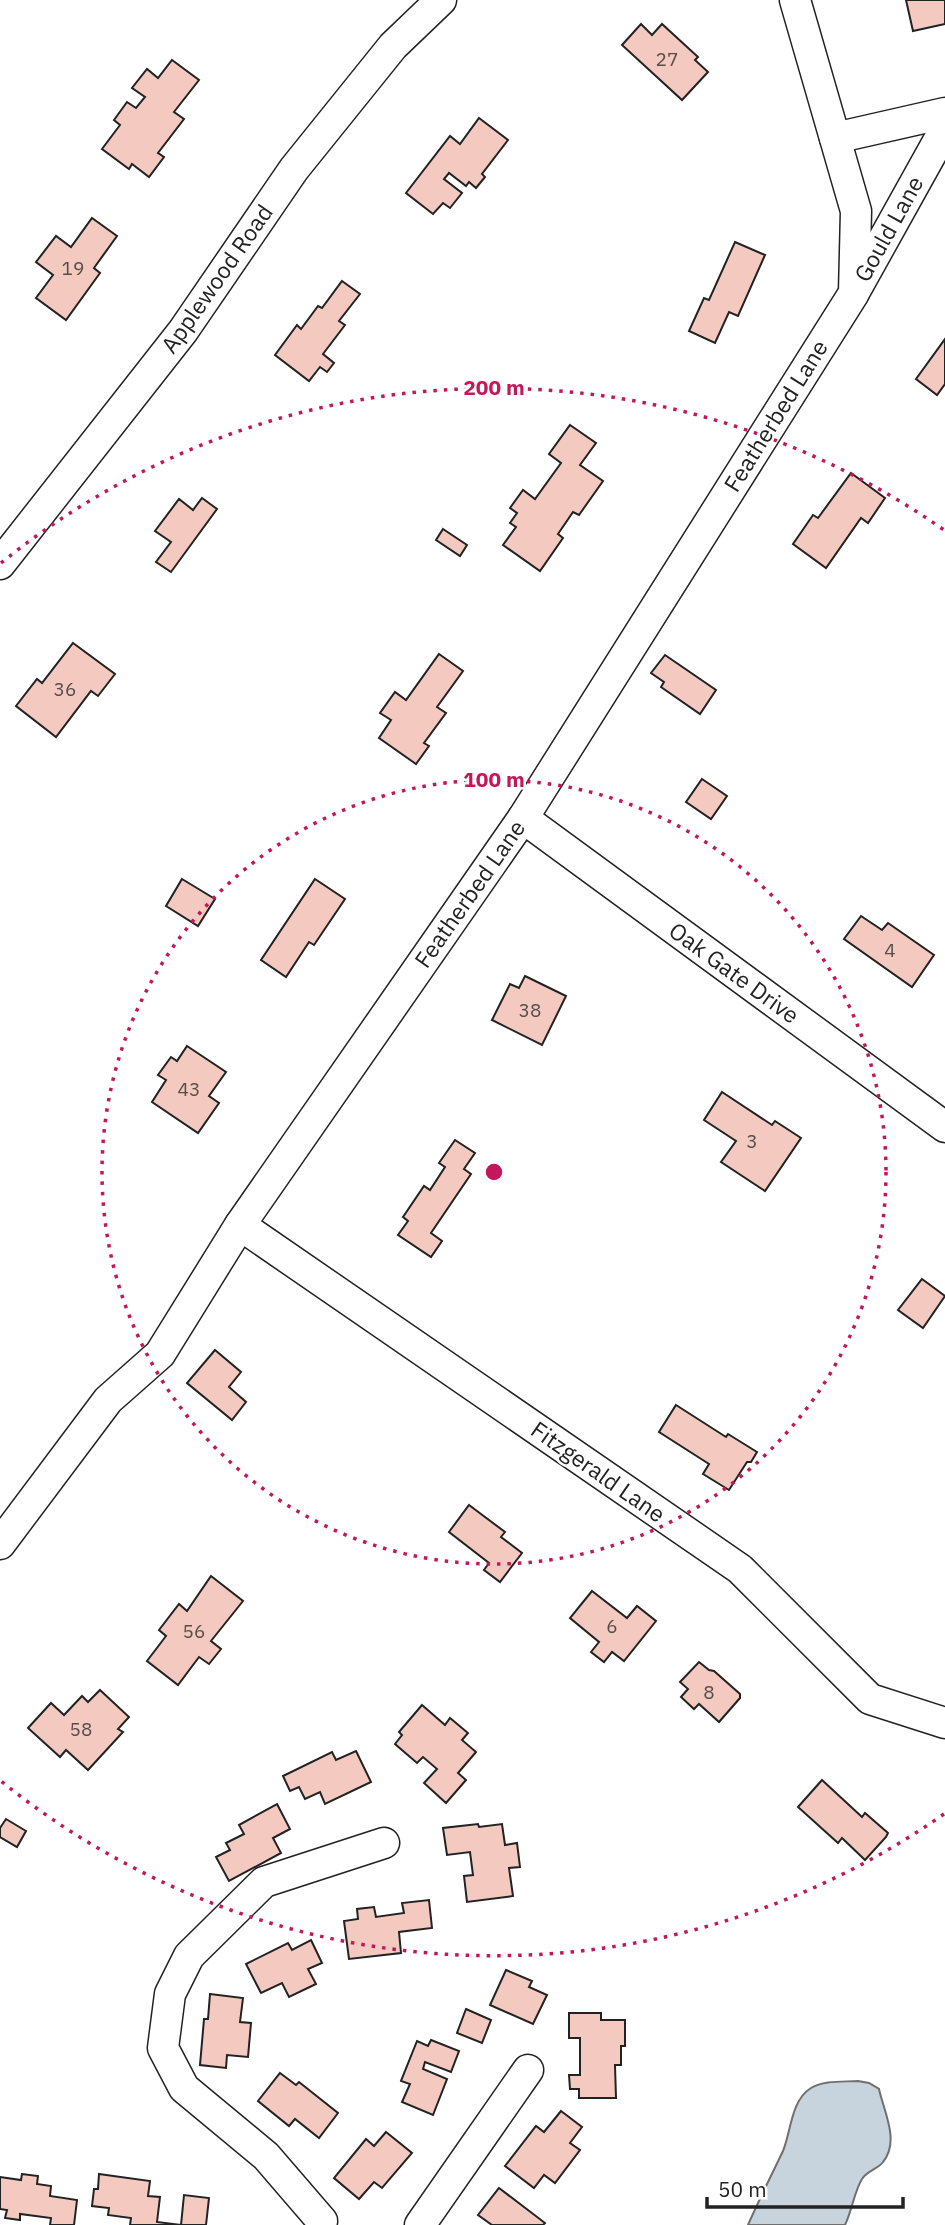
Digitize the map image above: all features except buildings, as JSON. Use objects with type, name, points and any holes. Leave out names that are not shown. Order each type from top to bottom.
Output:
[{"type":"street","name":"Applewood Road","points":[[0,564],[183,331],[294,169],[393,46],[441,0]]},
{"type":"street","points":[[795,0],[856,211],[854,293]]},
{"type":"street","points":[[835,138],[945,113]]},
{"type":"street","name":"Gould Lane","points":[[854,293],[945,129]]},
{"type":"street","name":"Featherbed Lane","points":[[0,1544],[108,1400],[160,1354],[240,1225],[523,818],[854,293]]},
{"type":"street","name":"Oak Gate Drive","points":[[523,818],[945,1128]]},
{"type":"street","name":"Fitzgerald Lane","points":[[240,1225],[740,1569],[870,1699],[945,1723]]},
{"type":"street","points":[[324,2224],[266,2157],[184,2088],[163,2048],[170,1994],[189,1956],[264,1882],[384,1843]]},
{"type":"street","points":[[420,2225],[528,2070]]},
{"type":"shaded area","points":[[858,2081],[879,2089],[891,2136],[888,2154],[883,2162],[862,2179],[845,2225],[748,2225],[783,2151],[795,2108],[804,2093],[822,2084]]}]
